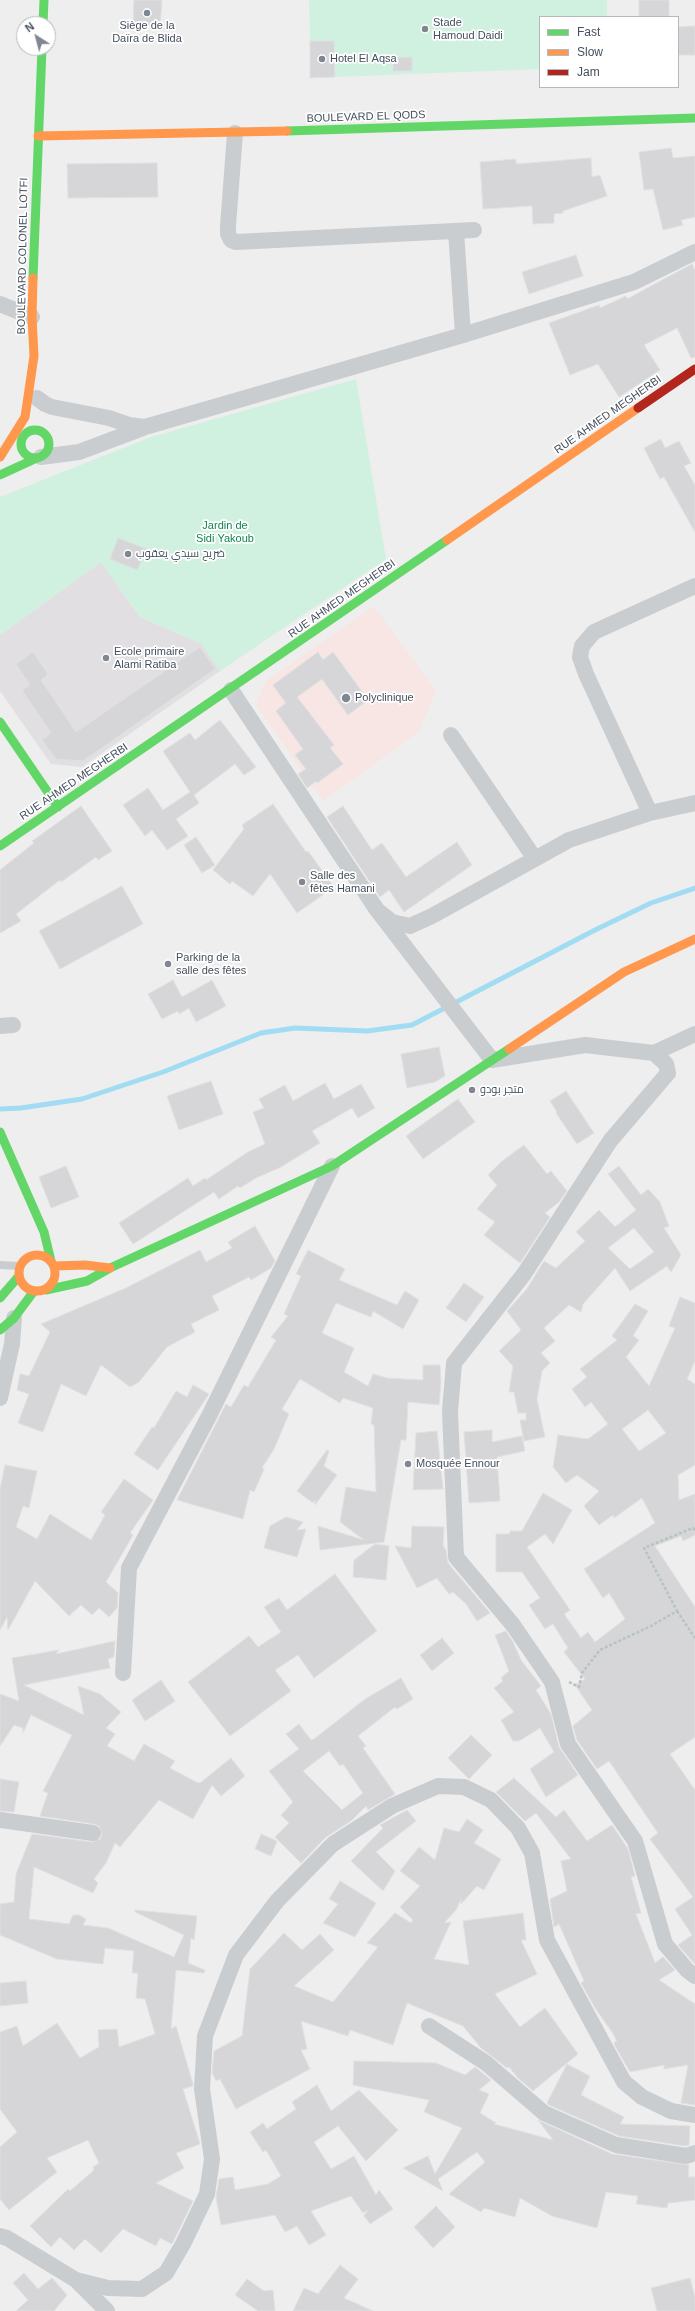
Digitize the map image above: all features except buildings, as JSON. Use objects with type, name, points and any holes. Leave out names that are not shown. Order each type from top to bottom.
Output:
[{"type":"main road","points":[[43,16],[44,0]]},
{"type":"main road","name":"BOULEVARD COLONEL LOTFI","points":[[0,457],[25,417],[34,356],[32,317],[42,56]]},
{"type":"main road","name":"BOULEVARD EL QODS","points":[[38,136],[235,133],[695,118]]},
{"type":"main road","points":[[0,475],[39,458],[49,446],[39,410],[34,356]]},
{"type":"main road","name":"RUE AHMED MEGHERBI","points":[[0,846],[231,690],[695,369]]},
{"type":"main road","points":[[25,417],[21,441],[24,454],[28,457],[39,458]]},
{"type":"main road","points":[[0,460],[12,451],[30,431],[40,431],[47,437]]},
{"type":"main road","points":[[0,722],[58,807]]},
{"type":"main road","points":[[37,776],[63,790],[82,791]]},
{"type":"main road","points":[[29,826],[42,802],[37,776]]},
{"type":"main road","points":[[32,1242],[29,1257],[20,1266],[19,1276],[24,1286],[34,1292],[87,1281],[110,1268],[332,1166],[624,972],[695,939]]},
{"type":"main road","points":[[0,1132],[11,1154],[48,1246],[53,1263],[54,1282],[46,1290]]},
{"type":"main road","points":[[33,1230],[36,1217]]},
{"type":"main road","points":[[29,1257],[41,1255],[53,1263],[110,1268]]},
{"type":"main road","points":[[0,1298],[19,1276]]},
{"type":"main road","points":[[0,1330],[14,1318],[34,1292]]},
{"type":"street","points":[[235,133],[228,226],[228,234],[231,240],[236,242],[474,230]]},
{"type":"street","points":[[456,231],[464,335]]},
{"type":"street","points":[[39,458],[79,452],[145,427],[464,335],[634,282],[695,252]]},
{"type":"street","points":[[0,304],[32,317]]},
{"type":"street","points":[[39,410],[45,404],[52,407],[109,418],[129,425],[145,427]]},
{"type":"street","points":[[650,813],[586,674],[580,657],[582,646],[594,632],[695,586]]},
{"type":"street","points":[[231,690],[377,910],[492,1060],[585,1045],[654,1053],[695,1034]]},
{"type":"street","points":[[451,735],[536,859]]},
{"type":"street","points":[[377,910],[392,922],[410,926],[432,916],[569,840],[650,813],[695,803]]},
{"type":"street","points":[[654,1053],[666,1064],[668,1073],[610,1141],[524,1274],[454,1363],[450,1411],[456,1558],[513,1625],[552,1682],[568,1744],[635,1841],[665,1944],[687,1970],[695,1976]]},
{"type":"street","points":[[123,1672],[129,1568],[209,1416],[332,1166]]},
{"type":"street","points":[[0,1398],[12,1344],[14,1318]]},
{"type":"street","points":[[76,2280],[108,2288],[142,2289],[166,2273],[183,2244],[206,2194],[212,2159],[202,2089],[205,2036],[236,1955],[277,1902],[333,1844],[392,1806],[438,1786],[464,1787],[491,1800],[518,1828],[532,1853],[547,1940],[624,2082],[642,2097],[671,2111],[695,2115]]},
{"type":"street","points":[[0,1820],[93,1833]]},
{"type":"street","points":[[429,2026],[486,2063],[544,2113],[616,2144],[686,2156],[695,2153]]},
{"type":"street","points":[[0,2236],[76,2280],[107,2311]]},
{"type":"lane","points":[[0,1265],[20,1266]]},
{"type":"path","points":[[695,1530],[693,1528],[644,1548],[677,1611],[695,1638]]},
{"type":"path","points":[[552,1682],[566,1680],[579,1687],[582,1673],[600,1650],[651,1626],[677,1611]]},
{"type":"shaded area","name":"Ecole primaire Alami Ratiba","points":[[101,562],[140,617],[202,644],[220,671],[82,767],[51,764],[0,691],[0,635]]},
{"type":"shaded area","name":"Polyclinique","points":[[374,606],[436,691],[419,732],[323,801],[256,705],[266,681]]},
{"type":"green space","name":"Stade Hamoud Daidi","points":[[309,0],[607,0],[607,16],[539,16],[539,69],[335,77],[334,41],[310,41]]},
{"type":"green space","name":"Jardin de Sidi Yakoub","points":[[356,379],[386,559],[220,671],[202,644],[140,617],[101,562],[0,635],[0,497],[151,437]]},
{"type":"waterway","points":[[0,1109],[21,1108],[82,1099],[163,1072],[261,1033],[295,1028],[367,1031],[412,1025],[597,929],[651,903],[695,888]]},
{"type":"traffic: fast","points":[[43,16],[44,0]]},
{"type":"traffic: fast","points":[[33,278],[42,56]]},
{"type":"traffic: fast","points":[[287,131],[695,118]]},
{"type":"traffic: fast","points":[[35,430],[45,434],[49,444],[45,454],[35,458],[25,454],[21,444],[25,434],[35,430]]},
{"type":"traffic: fast","points":[[0,475],[37,458]]},
{"type":"traffic: fast","points":[[0,846],[447,540]]},
{"type":"traffic: fast","points":[[0,722],[58,807]]},
{"type":"traffic: fast","points":[[46,1290],[87,1281],[110,1268],[332,1166],[509,1049]]},
{"type":"traffic: fast","points":[[0,1132],[44,1232],[51,1261]]},
{"type":"traffic: fast","points":[[0,1298],[19,1276]]},
{"type":"traffic: fast","points":[[0,1330],[14,1318],[34,1291]]},
{"type":"traffic: slow","points":[[38,136],[287,131]]},
{"type":"traffic: slow","points":[[0,457],[25,417],[34,356],[32,317],[33,278]]},
{"type":"traffic: slow","points":[[447,540],[638,408]]},
{"type":"traffic: slow","points":[[509,1049],[624,972],[695,939]]},
{"type":"traffic: slow","points":[[41,1255],[50,1260],[54,1266],[55,1273],[54,1280],[50,1286],[41,1291],[33,1291],[24,1286],[20,1280],[19,1269],[24,1260],[30,1256],[41,1255]]},
{"type":"traffic: slow","points":[[55,1266],[85,1265],[110,1268]]},
{"type":"traffic: jam","points":[[638,408],[695,369]]},
{"type":"place","name":"Siège de la Daïra de Blida","points":[[147,13]]},
{"type":"place","name":"Stade Hamoud Daidi","points":[[425,29]]},
{"type":"place","name":"Hotel El Aqsa","points":[[322,59]]},
{"type":"place","name":"ضريح سيدي يعقوب","points":[[128,554]]},
{"type":"place","name":"Ecole primaire Alami Ratiba","points":[[106,658]]},
{"type":"place","name":"Polyclinique","points":[[346,698]]},
{"type":"place","name":"Salle des fêtes Hamani","points":[[302,882]]},
{"type":"place","name":"Parking de la salle des fêtes","points":[[168,964]]},
{"type":"place","name":"متجر بودو","points":[[472,1090]]},
{"type":"place","name":"Mosquée Ennour","points":[[408,1464]]}]
